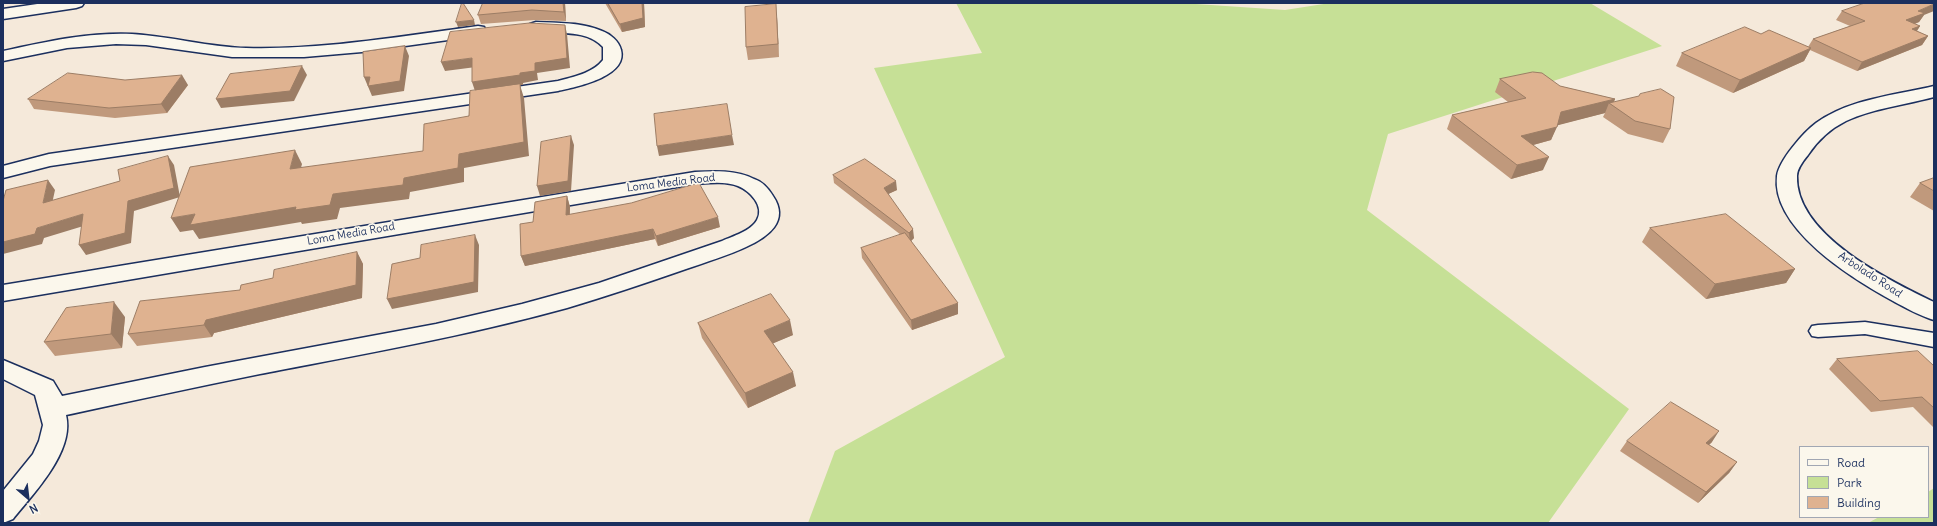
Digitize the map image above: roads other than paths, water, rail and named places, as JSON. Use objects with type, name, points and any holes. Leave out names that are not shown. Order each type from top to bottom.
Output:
[{"type":"street","points":[[3,14],[76,3]]},
{"type":"street","points":[[3,172],[49,160],[558,86],[592,76],[610,64],[613,56],[613,50],[605,39],[586,31],[568,28],[521,28]]},
{"type":"street","points":[[3,56],[60,44],[118,39],[143,40],[233,53],[294,52],[492,30]]},
{"type":"street","name":"Arbolado Road","points":[[1934,91],[1876,105],[1849,113],[1832,121],[1812,135],[1793,161],[1787,176],[1788,194],[1799,215],[1818,238],[1843,261],[1860,272],[1895,293],[1934,312]]},
{"type":"street","name":"Loma Media Road","points":[[3,293],[695,178],[727,177],[739,180],[758,190],[765,197],[768,205],[766,222],[744,239],[730,246],[606,289],[522,312],[436,332],[205,376],[52,408]]},
{"type":"street","points":[[3,369],[44,388],[50,398],[56,425],[52,441],[32,476],[3,511]]},
{"type":"lane","points":[[1818,331],[1865,328],[1934,340]]}]
